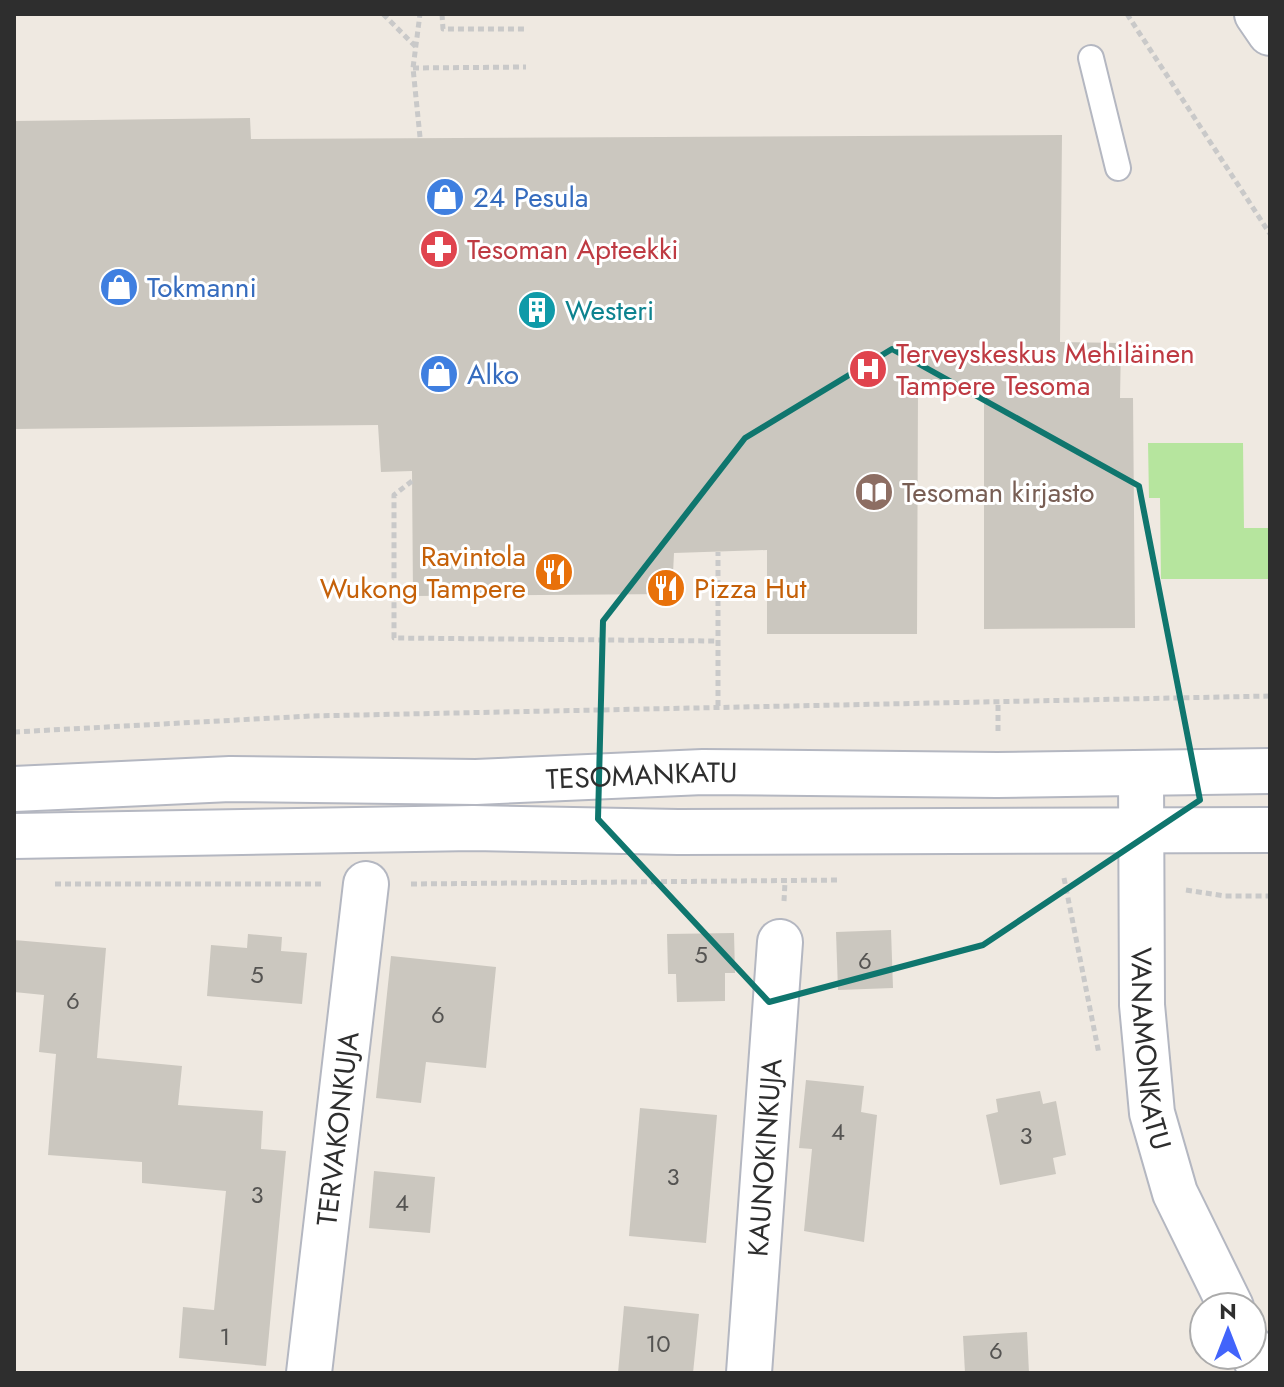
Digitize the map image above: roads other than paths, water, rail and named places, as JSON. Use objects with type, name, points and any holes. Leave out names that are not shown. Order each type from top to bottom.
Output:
[{"type":"main road","points":[[1257,14],[1270,33]]},
{"type":"main road","name":"TESOMANKATU","points":[[14,789],[230,779],[476,782],[703,772],[1270,771]]},
{"type":"main road","name":"VANAMONKATU","points":[[1141,773],[1142,1005],[1152,1113],[1175,1193],[1223,1291]]},
{"type":"main road","name":"TESOMANKATU","points":[[14,836],[473,828],[678,832],[1270,830]]},
{"type":"main road","name":"TERVAKONKUJA","points":[[309,1373],[366,884]]},
{"type":"main road","name":"KAUNOKINKUJA","points":[[749,1373],[780,942]]},
{"type":"lane","points":[[1091,58],[1118,168]]},
{"type":"place","name":"24 Pesula","points":[[445,197]]},
{"type":"place","name":"Tesoman Apteekki","points":[[439,249]]},
{"type":"place","name":"Tokmanni","points":[[119,287]]},
{"type":"place","name":"Westeri","points":[[537,310]]},
{"type":"place","name":"Terveyskeskus Mehiläinen Tampere Tesoma","points":[[868,369]]},
{"type":"place","name":"Alko","points":[[439,374]]},
{"type":"place","name":"Tesoman kirjasto","points":[[874,492]]},
{"type":"place","name":"Ravintola Wukong Tampere","points":[[554,572]]},
{"type":"place","name":"Pizza Hut","points":[[666,588]]}]
